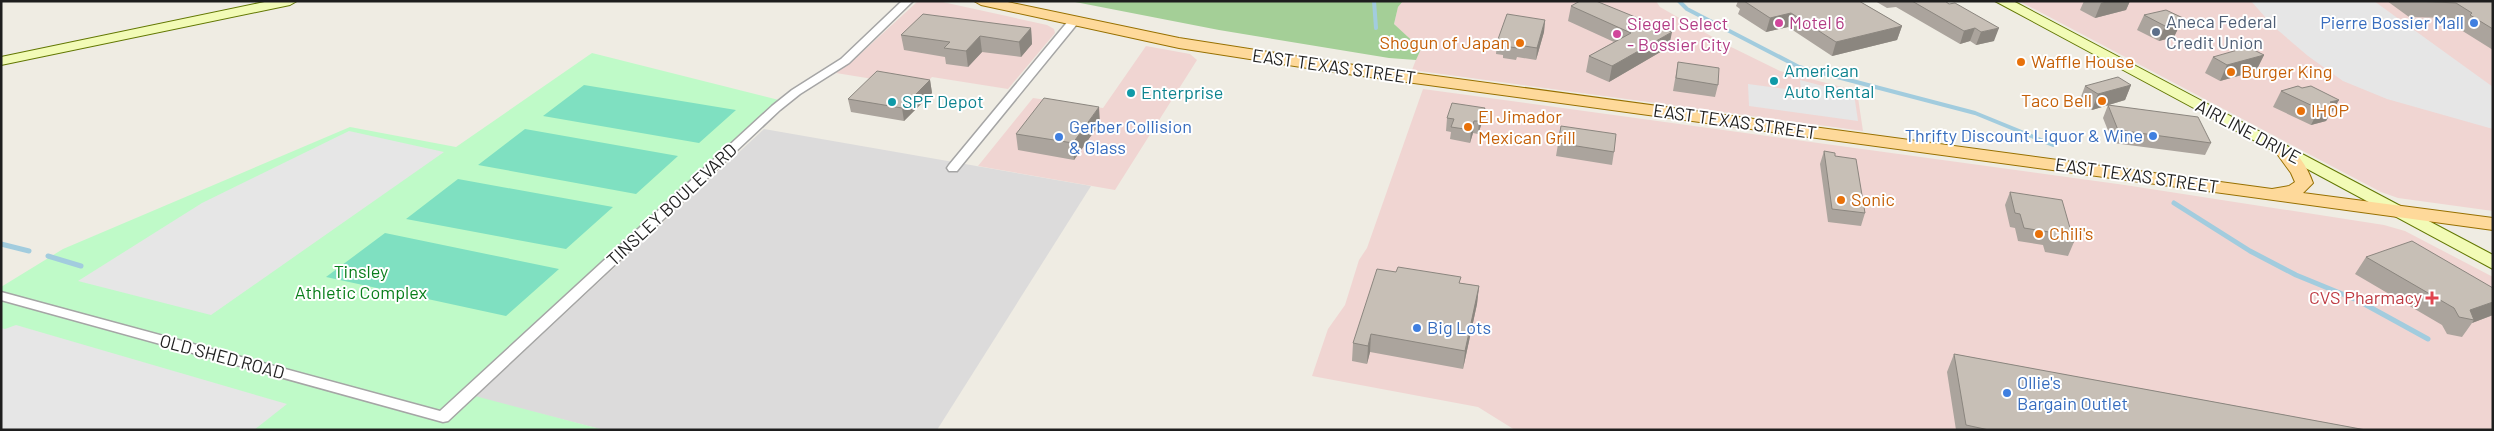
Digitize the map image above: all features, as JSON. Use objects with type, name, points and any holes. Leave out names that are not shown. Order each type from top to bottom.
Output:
[{"type":"main road","points":[[1,61],[290,1]]},
{"type":"main road","name":"EAST TEXAS STREET","points":[[981,1],[1073,22],[1196,46],[1340,68],[2493,224]]},
{"type":"main road","name":"AIRLINE DRIVE","points":[[2002,1],[2493,263]]},
{"type":"main road","points":[[2267,193],[2293,191],[2302,187],[2304,183],[2300,172],[2284,151]]},
{"type":"street","name":"TINSLEY BOULEVARD","points":[[443,417],[776,108],[796,92],[845,61],[908,1]]},
{"type":"street","points":[[953,168],[1073,22]]},
{"type":"street","name":"OLD SHED ROAD","points":[[1,296],[443,417]]},
{"type":"shaded area","points":[[918,1],[938,1],[1047,25],[1054,29],[1055,33],[1008,89],[932,77],[922,87],[836,73],[857,57]]},
{"type":"shaded area","points":[[1403,1],[1656,1],[1660,7],[1725,44],[1780,71],[1857,91],[1863,131],[1412,70],[1420,49],[1394,24],[1398,7]]},
{"type":"shaded area","points":[[2019,1],[2493,1],[2493,211],[2398,198],[2381,192]]},
{"type":"shaded area","points":[[2251,1],[2374,1],[2493,87],[2493,129],[2387,99],[2343,81],[2308,56],[2273,26]]},
{"type":"shaded area","points":[[1146,46],[1190,54],[1197,60],[1115,190],[978,166],[1033,98],[1103,108]]},
{"type":"shaded area","points":[[1800,80],[1854,94],[1858,121],[1749,106],[1748,84],[1801,91]]},
{"type":"shaded area","points":[[1423,89],[2125,185],[2384,225],[2405,231],[2493,277],[2493,430],[1515,430],[1478,407],[1312,376],[1328,329],[1345,305],[1359,260],[1367,248]]},
{"type":"shaded area","points":[[764,129],[1091,186],[937,430],[604,430],[475,397]]},
{"type":"shaded area","points":[[349,131],[444,152],[211,315],[78,281],[202,203]]},
{"type":"shaded area","points":[[16,325],[287,404],[254,430],[1,430],[1,328],[5,329]]},
{"type":"green space","points":[[1070,1],[1403,1],[1398,7],[1394,24],[1421,49],[1416,60],[1389,58],[1219,30]]},
{"type":"green space","name":"Tinsley Athletic Complex","points":[[592,53],[779,100],[460,392],[604,430],[1,430],[1,287],[63,249],[350,127],[456,147]]},
{"type":"green space","points":[[584,85],[736,110],[699,143],[543,116]]},
{"type":"green space","points":[[525,129],[678,156],[636,194],[478,165]]},
{"type":"green space","points":[[458,179],[613,207],[566,249],[406,219]]},
{"type":"green space","points":[[385,233],[559,269],[506,316],[326,277]]},
{"type":"building","points":[[1580,1],[1596,1],[1672,32],[1612,66],[1589,56],[1631,33],[1571,6]]},
{"type":"building","points":[[1744,1],[1859,1],[1902,26],[1836,42],[1791,13],[1770,18]]},
{"type":"building","points":[[1912,1],[1945,1],[1949,4],[1955,3],[1999,28],[1981,32],[1975,28],[1964,31]]},
{"type":"building","points":[[2416,1],[2493,1],[2493,29],[2470,15],[2472,13],[2456,3]]},
{"type":"building","points":[[2166,10],[2183,18],[2176,19],[2181,22],[2165,26],[2144,15]]},
{"type":"building","points":[[923,14],[1031,28],[1019,42],[980,36],[966,51],[944,48],[950,42],[901,35]]},
{"type":"building","points":[[1507,14],[1545,20],[1537,48],[1518,45],[1517,48],[1504,46],[1505,43],[1497,42]]},
{"type":"building","points":[[2248,47],[2264,55],[2227,65],[2213,57]]},
{"type":"building","points":[[1678,62],[1719,68],[1718,85],[1676,78]]},
{"type":"building","points":[[877,71],[930,80],[902,108],[848,99]]},
{"type":"building","points":[[2118,77],[2131,85],[2098,94],[2085,86]]},
{"type":"building","points":[[2298,86],[2302,88],[2311,86],[2339,100],[2330,102],[2335,105],[2319,109],[2281,91]]},
{"type":"building","points":[[1044,98],[1099,107],[1073,143],[1016,134]]},
{"type":"building","points":[[1452,103],[1485,108],[1479,121],[1474,121],[1471,130],[1451,127],[1454,119],[1447,118]]},
{"type":"building","points":[[2108,105],[2198,117],[2211,143],[2118,130]]},
{"type":"building","points":[[1561,126],[1616,134],[1614,152],[1558,143]]},
{"type":"building","points":[[1824,151],[1835,153],[1835,156],[1856,159],[1865,213],[1832,209]]},
{"type":"building","points":[[2010,192],[2062,200],[2074,242],[2051,238],[2049,232],[2024,228],[2020,214],[2015,213]]},
{"type":"building","points":[[2412,241],[2493,288],[2493,302],[2470,310],[2474,320],[2459,317],[2454,308],[2366,257]]},
{"type":"building","name":"Big Lots","points":[[1398,267],[1461,277],[1459,283],[1479,286],[1465,351],[1371,334],[1368,346],[1353,343],[1377,269],[1396,272]]},
{"type":"building","points":[[1954,354],[2366,430],[1989,430],[1966,425]]},
{"type":"waterway","points":[[1374,1],[1376,28]]},
{"type":"waterway","points":[[1679,1],[1687,9],[1799,67],[1975,113],[2053,145]]},
{"type":"waterway","points":[[2174,203],[2250,251],[2296,275],[2357,300],[2428,339]]},
{"type":"waterway","points":[[1,244],[29,251]]},
{"type":"waterway","points":[[48,256],[81,266]]},
{"type":"place","name":"Motel 6","points":[[1779,23]]},
{"type":"place","name":"Pierre Bossier Mall","points":[[2474,23]]},
{"type":"place","name":"Aneca Federal Credit Union","points":[[2156,32]]},
{"type":"place","name":"Siegel Select - Bossier City","points":[[1617,34]]},
{"type":"place","name":"Shogun of Japan","points":[[1520,43]]},
{"type":"place","name":"Waffle House","points":[[2021,62]]},
{"type":"place","name":"Burger King","points":[[2231,72]]},
{"type":"place","name":"American Auto Rental","points":[[1774,81]]},
{"type":"place","name":"Enterprise","points":[[1131,93]]},
{"type":"place","name":"Taco Bell","points":[[2102,101]]},
{"type":"place","name":"SPF Depot","points":[[892,102]]},
{"type":"place","name":"IHOP","points":[[2301,111]]},
{"type":"place","name":"El Jimador Mexican Grill","points":[[1468,127]]},
{"type":"place","name":"Thrifty Discount Liquor & Wine","points":[[2153,136]]},
{"type":"place","name":"Gerber Collision & Glass","points":[[1059,137]]},
{"type":"place","name":"Sonic","points":[[1841,200]]},
{"type":"place","name":"Chili's","points":[[2039,234]]},
{"type":"place","name":"CVS Pharmacy","points":[[2432,298]]},
{"type":"place","name":"Big Lots","points":[[1417,328]]},
{"type":"place","name":"Ollie's Bargain Outlet","points":[[2007,393]]}]
